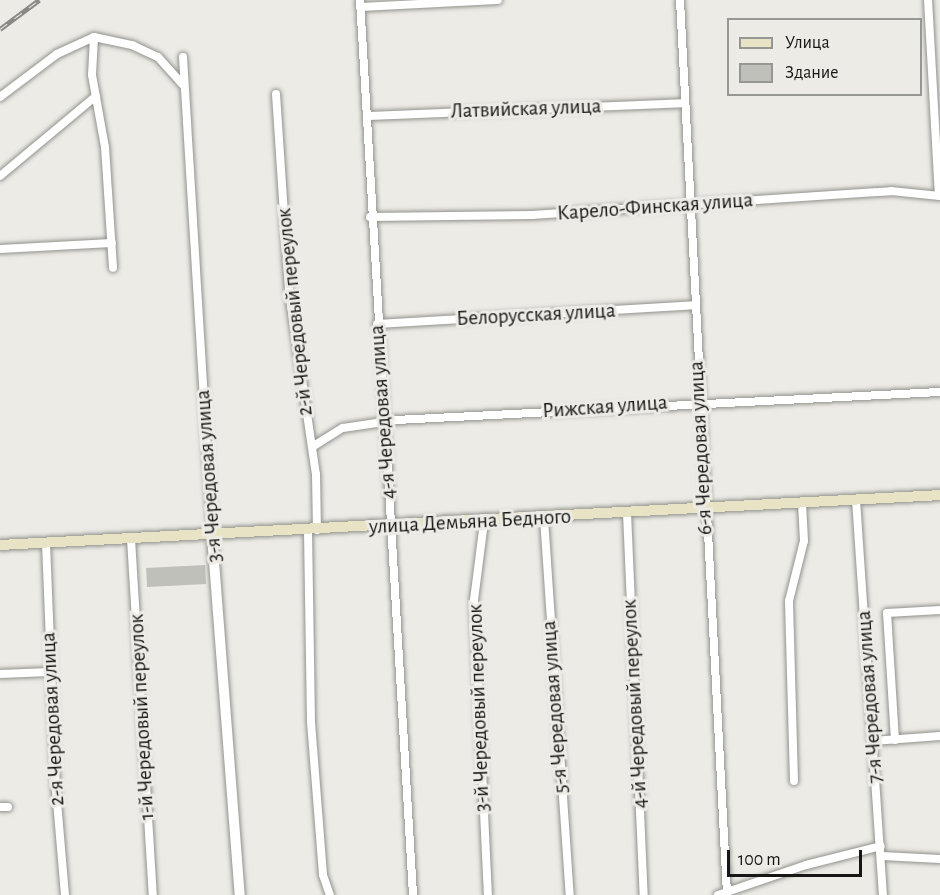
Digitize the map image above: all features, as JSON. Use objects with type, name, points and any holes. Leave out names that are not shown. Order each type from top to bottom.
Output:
[{"type":"main road","name":"улица Демьяна Бедного","points":[[0,545],[484,522],[940,495]]},
{"type":"street","points":[[360,4],[498,0]]},
{"type":"street","name":"6-я Чередовая улица","points":[[680,0],[704,509],[727,894]]},
{"type":"street","points":[[928,0],[937,93],[940,196]]},
{"type":"street","name":"4-я Чередовая улица","points":[[360,4],[370,218],[385,423],[413,895]]},
{"type":"street","points":[[94,37],[91,59],[105,147],[113,268]]},
{"type":"street","points":[[0,97],[57,54],[94,37],[121,42],[158,57],[179,76],[185,90]]},
{"type":"street","name":"3-я Чередовая улица","points":[[183,57],[212,536],[240,895]]},
{"type":"street","name":"2-й Чередовый переулок","points":[[276,94],[289,292],[312,447],[311,722],[324,875],[330,895]]},
{"type":"street","points":[[0,176],[96,96]]},
{"type":"street","name":"Латвийская улица","points":[[367,116],[685,103]]},
{"type":"street","name":"Карело-Финская улица","points":[[370,218],[532,215],[891,191],[940,196]]},
{"type":"street","points":[[0,249],[112,243]]},
{"type":"street","name":"Белорусская улица","points":[[378,324],[694,305]]},
{"type":"street","name":"Рижская улица","points":[[312,447],[343,428],[385,423],[699,402],[940,392]]},
{"type":"street","name":"7-я Чередовая улица","points":[[856,500],[883,895]]},
{"type":"street","points":[[794,781],[789,601],[803,548],[802,503]]},
{"type":"street","name":"4-й Чередовый переулок","points":[[627,513],[644,895]]},
{"type":"street","name":"5-я Чередовая улица","points":[[544,518],[570,895]]},
{"type":"street","name":"3-й Чередовый переулок","points":[[484,522],[474,600],[488,895]]},
{"type":"street","name":"1-й Чередовый переулок","points":[[131,539],[153,895]]},
{"type":"street","name":"2-я Чередовая улица","points":[[46,543],[50,672],[65,895]]},
{"type":"street","points":[[895,740],[887,614],[940,610]]},
{"type":"street","points":[[0,674],[50,672]]},
{"type":"street","points":[[873,741],[940,736]]},
{"type":"street","points":[[718,895],[727,894],[806,865],[881,846]]},
{"type":"street","points":[[882,856],[940,859]]},
{"type":"building","points":[[205,565],[206,584],[147,587],[146,568]]},
{"type":"railway","points":[[0,29],[39,0]]}]
